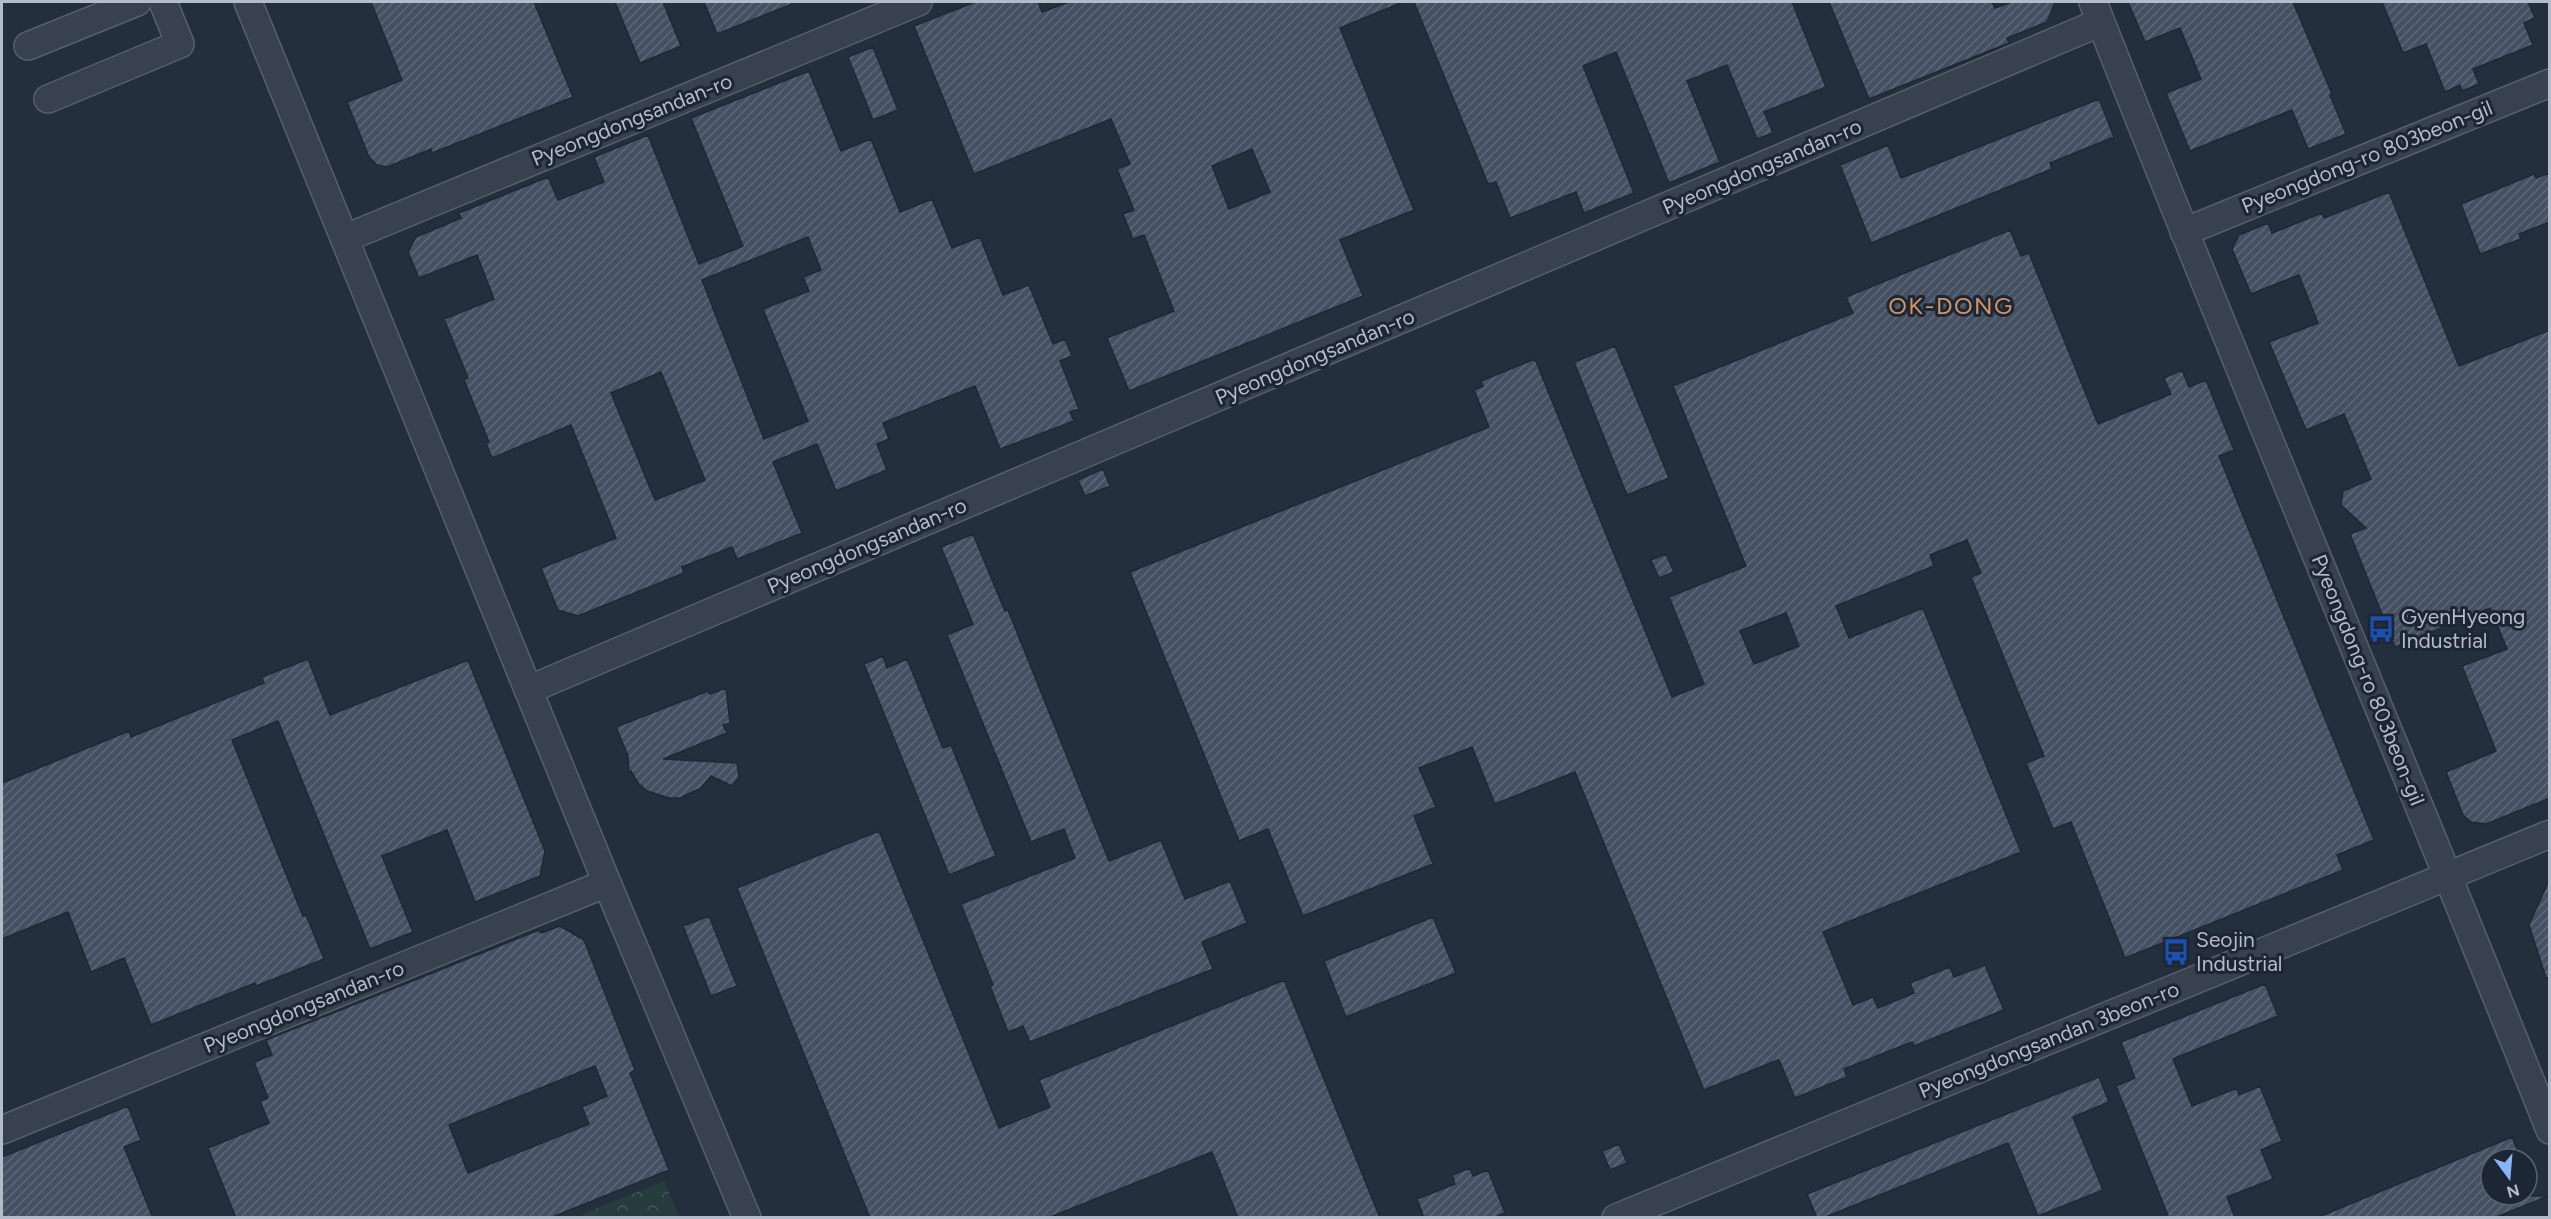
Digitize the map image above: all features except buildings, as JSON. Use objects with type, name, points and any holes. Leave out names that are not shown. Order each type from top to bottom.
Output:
[{"type":"street","points":[[28,46],[137,2]]},
{"type":"street","points":[[48,99],[180,44],[163,2]]},
{"type":"street","points":[[248,2],[607,883],[747,1218]]},
{"type":"street","name":"Pyeongdongsandan-ro","points":[[346,238],[918,2]]},
{"type":"street","name":"Pyeongdongsandan-ro","points":[[528,690],[2097,12]]},
{"type":"street","name":"Pyeongdong-ro 803beon-gil","points":[[2097,12],[2184,232],[2449,876],[2550,1130]]},
{"type":"street","name":"Pyeongdong-ro 803beon-gil","points":[[2184,232],[2550,83]]},
{"type":"street","name":"Pyeongdongsandan 3beon-ro","points":[[1616,1218],[2550,834]]},
{"type":"street","name":"Pyeongdongsandan-ro","points":[[2,1130],[607,883]]},
{"type":"green space","points":[[664,1181],[679,1217],[584,1217],[583,1214]]},
{"type":"place","name":"GyenHyeong Industrial","points":[[2381,629]]},
{"type":"place","name":"Seojin Industrial","points":[[2176,952]]},
{"type":"district","name":"OK-DONG","points":[[1951,306]]}]
